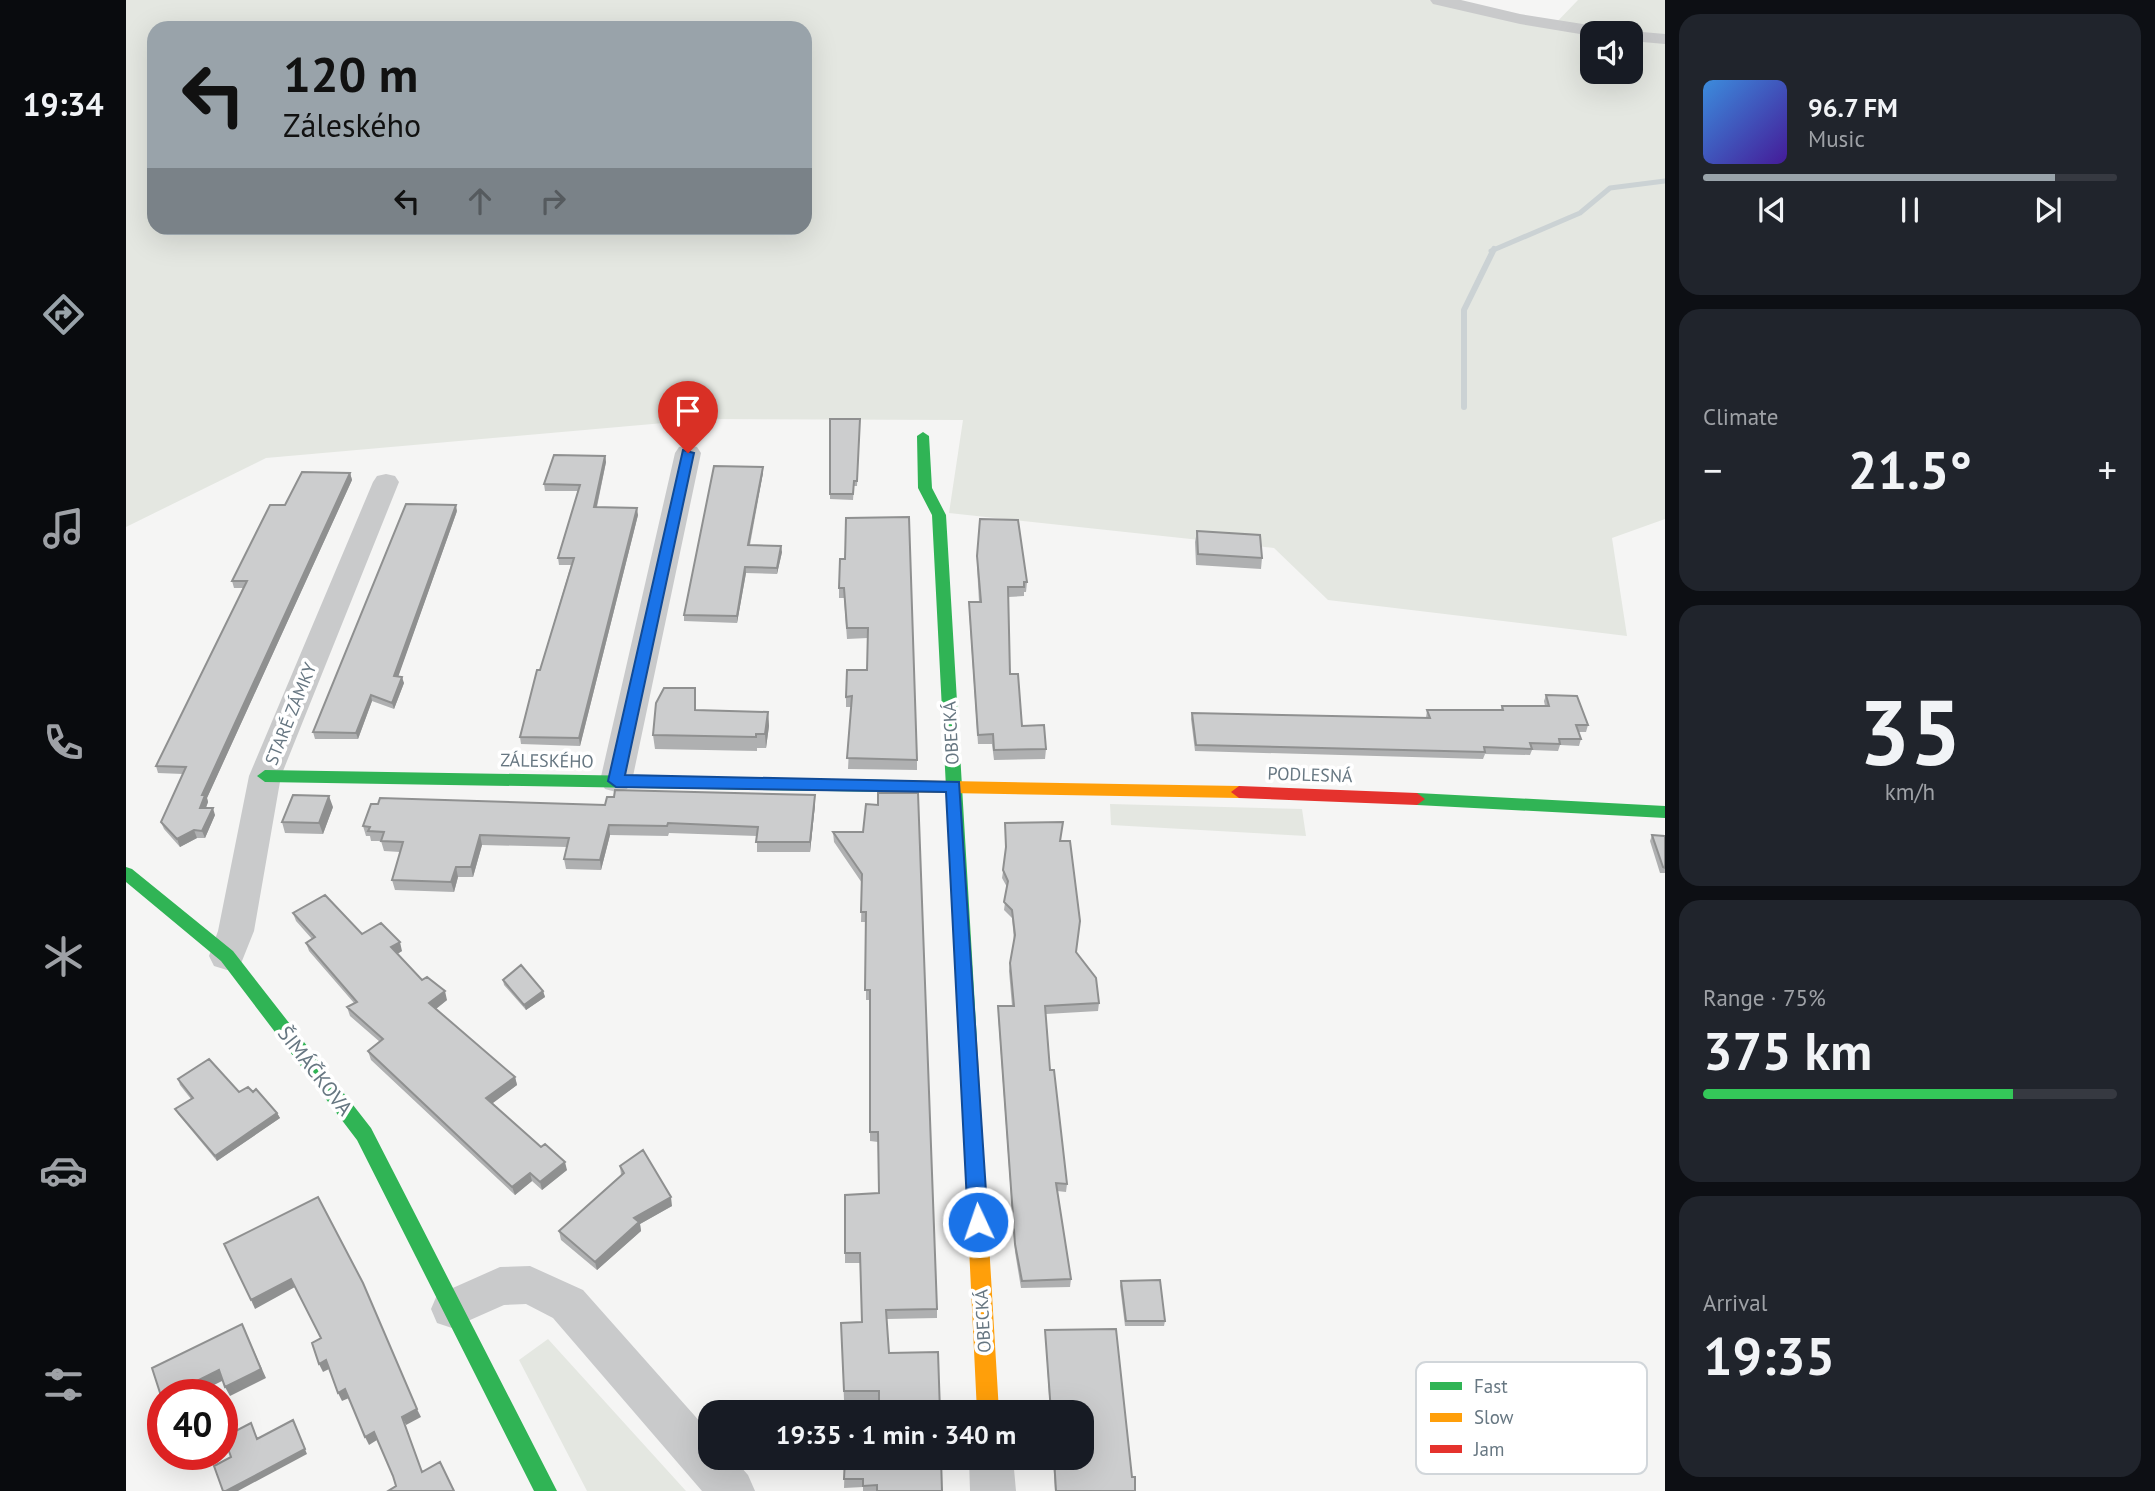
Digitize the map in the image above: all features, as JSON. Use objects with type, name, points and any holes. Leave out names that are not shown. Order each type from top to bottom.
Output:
[{"type":"street","points":[[1439,0],[1520,19],[1580,29]]},
{"type":"street","points":[[1643,37],[1665,39]]},
{"type":"street","name":"OBECKÁ","points":[[923,436],[925,488],[940,515],[987,1400]]},
{"type":"street","points":[[616,781],[688,453]]},
{"type":"street","name":"STARÉ ZÁMKY","points":[[227,956],[236,931],[265,776],[386,482]]},
{"type":"street","name":"ZÁLESKÉHO","points":[[265,776],[954,786]]},
{"type":"street","name":"PODLESNÁ","points":[[954,786],[1314,793],[1665,812]]},
{"type":"street","name":"ŠIMÁČKOVA","points":[[126,873],[227,956],[364,1134],[546,1491]]},
{"type":"street","points":[[453,1309],[500,1286],[530,1285],[568,1304],[732,1491]]},
{"type":"street","points":[[992,1470],[993,1491]]},
{"type":"shaded area","points":[[126,0],[1429,0],[1552,27],[1578,0],[1665,0],[1665,519],[1612,538],[1627,636],[1328,600],[1274,548],[949,513],[963,420],[709,419],[266,458],[126,527]]},
{"type":"shaded area","points":[[1110,804],[1302,809],[1306,836],[1111,825]]},
{"type":"shaded area","points":[[548,1339],[686,1491],[587,1491],[519,1360]]},
{"type":"building","points":[[830,419],[860,419],[857,481],[854,481],[853,494],[830,494]]},
{"type":"building","points":[[554,455],[605,456],[594,507],[637,508],[579,738],[520,737],[537,670],[540,670],[574,558],[558,558],[580,485],[544,484]]},
{"type":"building","points":[[714,466],[763,467],[748,545],[781,546],[777,568],[745,567],[737,616],[684,615]]},
{"type":"building","points":[[302,472],[350,473],[202,795],[205,795],[200,808],[213,808],[202,831],[194,830],[177,839],[161,822],[186,767],[156,766],[247,581],[232,581],[270,505],[285,505]]},
{"type":"building","points":[[406,504],[456,505],[394,676],[402,677],[392,703],[371,695],[356,733],[313,732]]},
{"type":"building","points":[[909,517],[917,760],[847,758],[852,696],[846,697],[847,670],[867,670],[868,628],[847,628],[844,588],[839,588],[840,559],[845,559],[846,518]]},
{"type":"building","points":[[980,519],[1018,520],[1027,582],[1024,582],[1024,587],[1008,587],[1010,674],[1018,674],[1022,726],[1044,725],[1046,749],[994,750],[993,734],[978,735],[969,602],[981,602],[977,556]]},
{"type":"building","points":[[1197,531],[1260,535],[1262,558],[1198,554]]},
{"type":"building","points":[[664,688],[695,688],[695,710],[768,712],[765,734],[756,734],[756,737],[653,735],[656,703]]},
{"type":"building","points":[[1546,695],[1577,696],[1588,725],[1576,725],[1581,739],[1559,739],[1560,744],[1530,743],[1532,749],[1484,747],[1485,752],[1196,745],[1192,713],[1430,718],[1427,710],[1503,710],[1502,706],[1549,706]]},
{"type":"building","points":[[615,790],[815,795],[810,842],[756,842],[758,827],[668,823],[667,826],[609,825],[600,860],[564,859],[569,838],[480,835],[471,867],[456,867],[451,882],[392,880],[403,842],[381,841],[384,832],[368,831],[370,827],[363,826],[371,804],[378,804],[380,798],[605,805],[607,797],[614,797]]},
{"type":"building","points":[[878,793],[918,793],[937,1309],[886,1310],[889,1353],[938,1352],[940,1400],[879,1400],[879,1391],[844,1391],[841,1323],[862,1322],[860,1253],[845,1253],[845,1195],[879,1193],[878,1132],[870,1132],[870,990],[865,990],[866,912],[861,912],[862,874],[833,832],[863,832],[866,804],[878,805]]},
{"type":"building","points":[[293,795],[329,796],[319,823],[282,822]]},
{"type":"building","points":[[1063,822],[1060,841],[1070,841],[1080,921],[1076,952],[1096,978],[1099,1003],[1045,1006],[1050,1070],[1054,1070],[1067,1184],[1056,1183],[1071,1279],[1022,1281],[1015,1244],[998,1006],[1014,1006],[1010,963],[1015,935],[1012,910],[1004,902],[1008,881],[1003,870],[1005,823]]},
{"type":"building","points":[[1652,835],[1665,836],[1665,868],[1663,867]]},
{"type":"building","points":[[325,895],[362,934],[381,923],[400,942],[391,947],[422,980],[427,977],[445,991],[429,1003],[515,1077],[486,1098],[541,1147],[545,1144],[565,1162],[540,1182],[530,1173],[512,1187],[368,1051],[383,1039],[347,1007],[357,1002],[306,943],[315,937],[293,913]]},
{"type":"building","points":[[521,965],[543,991],[524,1005],[503,980]]},
{"type":"building","points":[[209,1059],[239,1092],[248,1087],[253,1092],[256,1089],[277,1113],[215,1156],[175,1109],[193,1098],[178,1079]]},
{"type":"building","points":[[643,1150],[671,1197],[634,1218],[639,1222],[595,1262],[559,1231],[624,1173],[620,1166]]},
{"type":"building","points":[[318,1197],[363,1283],[417,1409],[402,1417],[422,1472],[440,1462],[454,1491],[388,1491],[396,1486],[374,1432],[365,1437],[345,1389],[338,1393],[326,1360],[319,1364],[312,1343],[321,1338],[291,1279],[251,1300],[224,1244]]},
{"type":"building","points":[[1160,1280],[1165,1321],[1126,1321],[1121,1281]]},
{"type":"building","points":[[242,1324],[261,1369],[238,1380],[222,1379],[219,1370],[201,1379],[156,1379],[152,1368]]},
{"type":"building","points":[[1116,1329],[1135,1491],[1056,1491],[1055,1470],[1094,1470],[1094,1400],[1050,1400],[1045,1330]]},
{"type":"building","points":[[293,1420],[305,1449],[223,1491],[215,1470],[238,1470],[238,1430],[251,1423],[257,1439]]},
{"type":"building","points":[[844,1470],[941,1470],[942,1491],[877,1491],[877,1485],[863,1486],[863,1479],[844,1479]]},
{"type":"waterway","points":[[1494,250],[1580,213],[1610,188],[1665,181]]},
{"type":"waterway","points":[[1464,407],[1464,310],[1494,250]]},
{"type":"traffic: fast","points":[[923,436],[925,488],[939,515],[968,1041]]},
{"type":"traffic: fast","points":[[265,776],[893,786]]},
{"type":"traffic: fast","points":[[1417,799],[1665,812]]},
{"type":"traffic: fast","points":[[126,873],[227,956],[364,1134],[546,1491]]},
{"type":"traffic: slow","points":[[893,786],[1239,792]]},
{"type":"traffic: slow","points":[[968,1041],[987,1400]]},
{"type":"traffic: jam","points":[[1239,792],[1417,799]]},
{"type":"route","points":[[688,453],[616,781],[954,786],[978,1222]]}]
